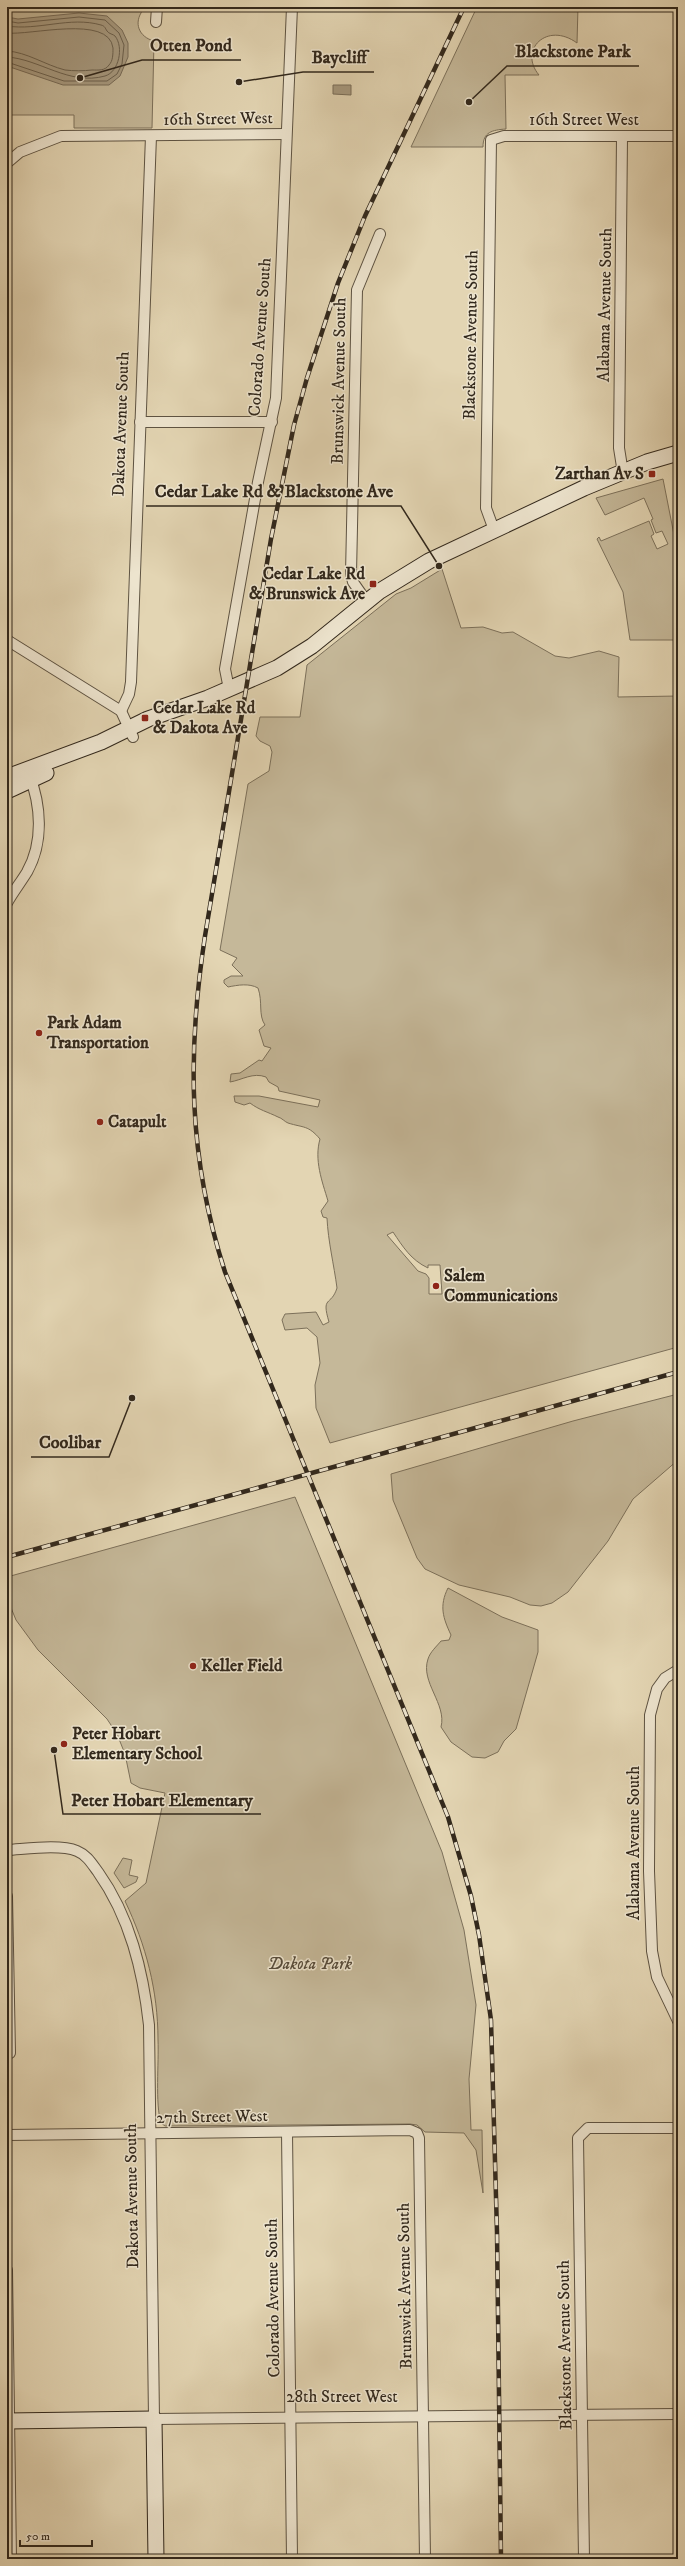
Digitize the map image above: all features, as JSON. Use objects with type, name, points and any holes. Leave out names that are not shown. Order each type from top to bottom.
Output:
[{"type":"street","points":[[156,22],[157,7]]},
{"type":"street","name":"Colorado Avenue South","points":[[229,689],[225,669],[258,482],[272,422],[277,374],[292,7]]},
{"type":"street","name":"16th Street West","points":[[7,163],[20,152],[39,143],[61,136],[286,134]]},
{"type":"street","name":"Dakota Avenue South","points":[[121,711],[129,694],[131,682],[151,136]]},
{"type":"street","name":"16th Street West","points":[[491,140],[504,136],[678,136]]},
{"type":"street","name":"Alabama Avenue South","points":[[622,137],[619,448],[623,473]]},
{"type":"street","name":"Blackstone Avenue South","points":[[491,140],[486,508],[494,530]]},
{"type":"street","name":"Brunswick Avenue South","points":[[367,602],[353,582],[351,574],[357,290],[380,234]]},
{"type":"street","points":[[140,422],[272,422]]},
{"type":"street","points":[[7,791],[30,775],[101,742],[131,733],[148,719],[208,698],[277,668],[294,658],[367,602],[417,568],[584,488],[647,462],[678,453]]},
{"type":"street","points":[[623,473],[678,462]]},
{"type":"street","points":[[7,640],[121,711],[131,733]]},
{"type":"street","points":[[7,777],[30,775]]},
{"type":"street","points":[[7,903],[27,872],[39,837],[34,789],[30,775]]},
{"type":"street","points":[[7,882],[16,888]]},
{"type":"street","name":"Alabama Avenue South","points":[[678,1670],[665,1678],[657,1689],[650,1715],[649,1871],[652,1951],[657,1976],[678,2021]]},
{"type":"street","name":"Dakota Avenue South","points":[[7,1850],[67,1849],[78,1851],[89,1859],[114,1898],[137,1955],[146,1998],[149,2025],[156,2559]]},
{"type":"street","points":[[7,1896],[10,2053]]},
{"type":"street","name":"Blackstone Avenue South","points":[[584,2559],[578,2138],[582,2132],[588,2128],[678,2128]]},
{"type":"street","name":"27th Street West","points":[[7,2135],[410,2130],[417,2133]]},
{"type":"street","name":"Colorado Avenue South","points":[[287,2132],[292,2559]]},
{"type":"street","name":"Brunswick Avenue South","points":[[417,2133],[419,2138],[424,2559]]},
{"type":"street","points":[[7,2270],[11,2559]]},
{"type":"street","name":"28th Street West","points":[[8,2421],[290,2416],[678,2414]]},
{"type":"green space","points":[[7,7],[143,10],[138,20],[139,29],[141,33],[154,41],[152,128],[74,128],[74,115],[7,115]]},
{"type":"green space","points":[[477,7],[578,7],[577,43],[566,37],[555,35],[546,37],[539,41],[534,48],[532,56],[533,66],[539,75],[505,75],[506,129],[496,130],[489,133],[483,142],[483,147],[411,147]]},
{"type":"green space","points":[[663,479],[678,555],[678,640],[630,640],[623,592],[597,539],[599,537],[601,541],[649,521],[654,534],[651,536],[657,549],[668,544],[662,531],[656,533],[651,520],[653,519],[644,498],[605,515],[596,498]]},
{"type":"green space","points":[[442,569],[461,628],[483,627],[502,633],[513,632],[555,656],[569,658],[599,651],[619,657],[618,697],[678,696],[678,1347],[330,1443],[316,1408],[315,1385],[320,1363],[317,1337],[307,1328],[285,1330],[282,1320],[285,1314],[316,1312],[323,1325],[329,1322],[326,1304],[335,1294],[337,1288],[327,1218],[323,1217],[321,1211],[328,1201],[318,1163],[318,1147],[320,1139],[309,1129],[288,1123],[250,1103],[244,1105],[235,1102],[234,1096],[259,1096],[318,1107],[320,1100],[279,1091],[278,1087],[269,1082],[266,1077],[257,1075],[230,1082],[231,1074],[240,1073],[259,1060],[262,1061],[271,1048],[264,1046],[259,1030],[265,1025],[262,1017],[258,988],[247,985],[228,987],[224,983],[224,980],[231,976],[243,976],[232,965],[237,958],[220,950],[248,784],[269,771],[272,752],[270,746],[260,741],[256,736],[260,717],[300,717],[307,665],[396,594],[411,588]],"holes":[[[393,1232],[408,1253],[422,1265],[428,1268],[428,1265],[440,1265],[442,1294],[429,1294],[429,1278],[426,1274],[418,1271],[387,1235]]]},
{"type":"green space","points":[[678,1394],[678,1460],[633,1499],[608,1541],[568,1592],[552,1603],[541,1606],[530,1605],[510,1597],[459,1585],[425,1569],[417,1558],[393,1500],[391,1474],[573,1421]]},
{"type":"green space","name":"Dakota Park","points":[[295,1497],[442,1852],[464,1930],[476,2005],[469,2079],[471,2130],[482,2130],[483,2193],[476,2150],[464,2133],[425,2132],[417,2125],[410,2124],[165,2126],[161,2123],[158,2105],[156,2004],[145,1951],[125,1901],[146,1883],[165,1793],[140,1788],[131,1783],[125,1754],[117,1734],[107,1719],[38,1650],[16,1620],[7,1598],[7,1577]]},
{"type":"green space","points":[[448,1588],[502,1617],[538,1630],[538,1652],[516,1729],[504,1741],[498,1752],[485,1758],[472,1757],[451,1742],[441,1727],[442,1718],[440,1710],[428,1676],[427,1668],[430,1654],[441,1641],[449,1640],[451,1635],[443,1612],[445,1594]]},
{"type":"green space","points":[[123,1858],[132,1860],[129,1875],[138,1877],[136,1882],[124,1888],[114,1873]]},
{"type":"water","points":[[79,13],[107,16],[122,30],[128,43],[128,57],[120,76],[109,85],[63,85],[7,66],[7,17],[18,19]]},
{"type":"water","points":[[333,85],[351,85],[351,95],[333,94]]},
{"type":"railway","points":[[464,7],[365,216],[338,283],[307,378],[294,425],[271,539],[205,936],[195,1022],[194,1105],[204,1188],[213,1229],[225,1272],[448,1817],[471,1896],[479,1935],[491,2020],[497,2232],[501,2559]]},
{"type":"railway","points":[[7,1557],[678,1372]]},
{"type":"place","name":"Otten Pond","points":[[80,78]]},
{"type":"place","name":"Baycliff","points":[[239,82]]},
{"type":"place","name":"Blackstone Park","points":[[469,102]]},
{"type":"place","name":"Zarthan Av S","points":[[652,474]]},
{"type":"place","name":"Cedar Lake Rd & Blackstone Ave","points":[[439,566]]},
{"type":"place","name":"Cedar Lake Rd & Brunswick Ave","points":[[373,584]]},
{"type":"place","name":"Cedar Lake Rd & Dakota Ave","points":[[145,718]]},
{"type":"place","name":"Park Adam Transportation","points":[[39,1033]]},
{"type":"place","name":"Catapult","points":[[100,1122]]},
{"type":"place","name":"Salem Communications","points":[[436,1286]]},
{"type":"place","name":"Coolibar","points":[[132,1398]]},
{"type":"place","name":"Keller Field","points":[[193,1666]]},
{"type":"place","name":"Peter Hobart Elementary School","points":[[64,1744]]},
{"type":"place","name":"Peter Hobart Elementary","points":[[54,1750]]}]
